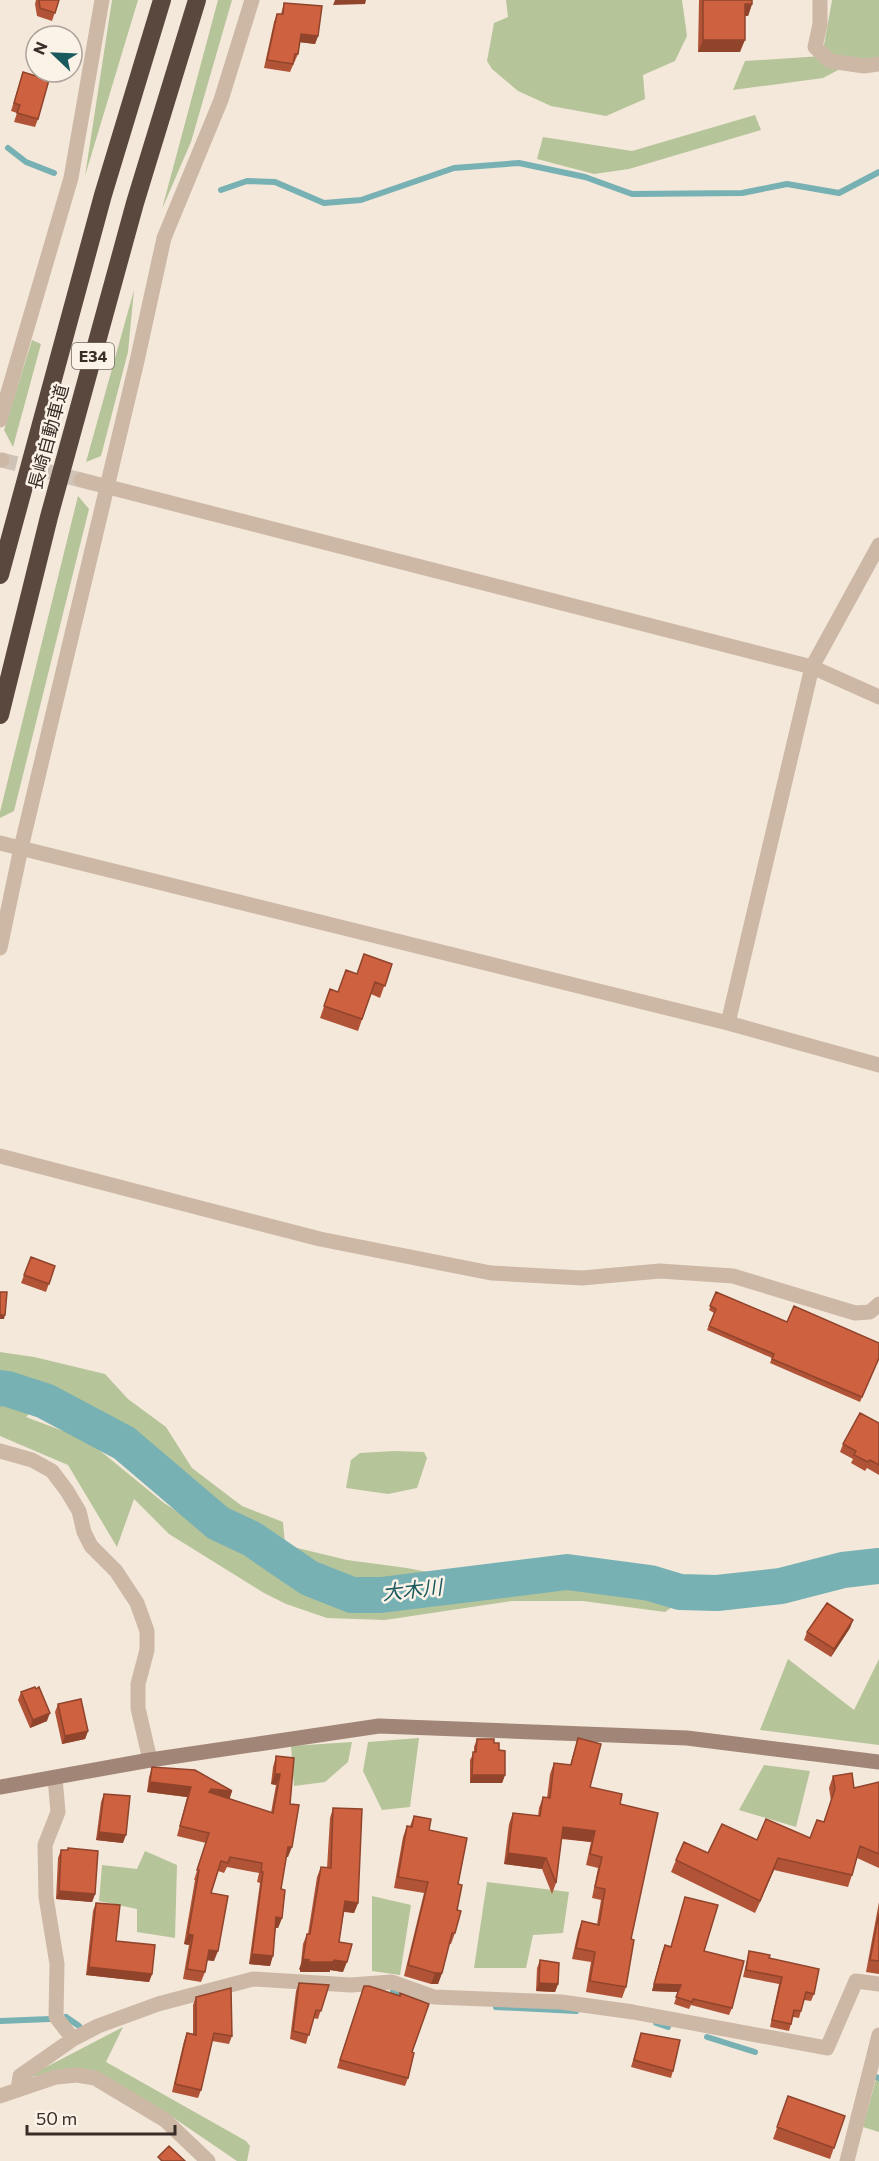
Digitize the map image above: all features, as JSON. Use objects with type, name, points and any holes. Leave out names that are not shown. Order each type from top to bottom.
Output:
[{"type":"highway","name":"長崎自動車道","points":[[0,575],[103,195],[162,0]]},
{"type":"highway","name":"長崎自動車道","points":[[0,715],[49,518],[132,214],[197,0]]},
{"type":"street","points":[[0,420],[71,178],[102,0]]},
{"type":"street","points":[[0,948],[21,849],[164,238],[221,100],[252,0]]},
{"type":"street","points":[[820,0],[815,47],[830,61],[864,66],[879,64]]},
{"type":"street","points":[[81,480],[812,667],[879,697]]},
{"type":"street","points":[[728,1023],[812,667],[879,545]]},
{"type":"street","points":[[0,843],[728,1023],[879,1065]]},
{"type":"street","points":[[0,1156],[320,1239],[490,1273],[582,1278],[660,1271],[733,1276],[855,1313],[870,1312],[879,1304]]},
{"type":"street","points":[[0,1451],[32,1460],[52,1471],[79,1511],[84,1532],[91,1546],[116,1571],[137,1603],[147,1631],[147,1650],[138,1684],[138,1708],[150,1760]]},
{"type":"street","points":[[0,1787],[150,1760],[378,1726],[687,1738],[879,1762]]},
{"type":"street","points":[[55,1778],[58,1812],[45,1845],[46,1897],[57,1964],[56,2017],[73,2039]]},
{"type":"street","points":[[18,2090],[20,2076],[73,2039],[98,2026],[158,2004],[253,1979],[351,1985],[392,1982],[434,1998],[561,2002],[633,2012],[827,2048],[856,1981],[879,1984]]},
{"type":"street","points":[[847,2161],[879,2035]]},
{"type":"street","points":[[0,2096],[56,2077],[77,2075],[94,2078],[165,2120],[208,2161]]},
{"type":"green space","points":[[112,0],[138,0],[85,176]]},
{"type":"green space","points":[[218,0],[232,0],[191,142],[162,209]]},
{"type":"green space","points":[[506,0],[682,0],[687,36],[675,61],[643,75],[645,99],[606,116],[551,106],[518,91],[492,69],[487,61],[494,23],[508,17]]},
{"type":"green space","points":[[832,0],[879,0],[879,59],[859,59],[823,78],[733,90],[745,61],[822,56]]},
{"type":"green space","points":[[755,115],[761,130],[629,169],[594,174],[537,159],[543,137],[632,151]]},
{"type":"green space","points":[[134,290],[128,352],[101,456],[86,462]]},
{"type":"green space","points":[[32,340],[41,344],[13,447],[4,430]]},
{"type":"green space","points":[[78,496],[89,509],[14,811],[0,818],[0,812]]},
{"type":"green space","points":[[0,1352],[34,1357],[105,1374],[128,1399],[166,1427],[192,1468],[242,1506],[283,1522],[285,1545],[347,1560],[443,1575],[399,1583],[348,1579],[216,1514],[131,1435],[49,1394],[26,1417],[87,1440],[164,1503],[284,1579],[346,1601],[379,1603],[571,1580],[644,1589],[681,1601],[665,1612],[583,1601],[511,1601],[385,1620],[327,1618],[286,1604],[264,1593],[169,1534],[134,1499],[117,1547],[68,1465],[0,1436]]},
{"type":"green space","points":[[424,1452],[427,1458],[417,1488],[388,1494],[346,1488],[351,1460],[360,1453]]},
{"type":"green space","points":[[788,1659],[854,1710],[879,1659],[879,1745],[760,1730]]},
{"type":"green space","points":[[419,1738],[410,1807],[382,1810],[363,1771],[368,1742]]},
{"type":"green space","points":[[352,1742],[348,1762],[325,1782],[294,1786],[291,1746]]},
{"type":"green space","points":[[764,1765],[810,1771],[796,1827],[739,1810]]},
{"type":"green space","points":[[145,1851],[177,1865],[175,1938],[137,1932],[137,1909],[99,1901],[102,1865],[137,1869]]},
{"type":"green space","points":[[487,1882],[569,1892],[563,1933],[533,1935],[526,1968],[474,1968]]},
{"type":"green space","points":[[372,1896],[411,1905],[400,1975],[372,1971]]},
{"type":"green space","points":[[123,2027],[106,2062],[246,2141],[250,2146],[247,2161],[237,2161],[165,2112],[93,2070],[27,2077]]},
{"type":"green space","points":[[876,2079],[879,2080],[879,2132],[863,2127]]},
{"type":"building","points":[[39,0],[59,0],[55,13],[40,8]]},
{"type":"building","points":[[703,0],[752,0],[752,4],[745,4],[745,40],[703,40]]},
{"type":"building","points":[[284,3],[322,6],[318,36],[301,34],[298,54],[295,54],[293,64],[267,60],[277,14],[283,14]]},
{"type":"building","points":[[23,72],[24,84],[48,84],[38,119],[17,113],[20,105],[14,103]]},
{"type":"building","points":[[364,954],[392,964],[385,986],[375,982],[362,1019],[324,1006],[330,989],[338,992],[346,970],[357,974]]},
{"type":"building","points":[[31,1257],[55,1266],[49,1284],[24,1275]]},
{"type":"building","points":[[0,1292],[7,1292],[5,1315],[0,1315]]},
{"type":"building","points":[[716,1292],[787,1322],[794,1306],[879,1343],[879,1358],[862,1397],[772,1359],[774,1354],[709,1326],[716,1309],[710,1306]]},
{"type":"building","points":[[860,1413],[879,1423],[879,1465],[854,1455],[856,1451],[843,1444]]},
{"type":"building","points":[[827,1603],[853,1620],[834,1649],[807,1632]]},
{"type":"building","points":[[35,1687],[36,1689],[39,1687],[50,1713],[33,1720],[21,1692]]},
{"type":"building","points":[[81,1699],[88,1731],[65,1736],[58,1704]]},
{"type":"building","points":[[578,1738],[601,1744],[590,1787],[622,1794],[620,1804],[658,1813],[631,1939],[634,1940],[626,1987],[590,1981],[595,1952],[576,1948],[582,1921],[599,1925],[605,1889],[595,1887],[602,1857],[590,1854],[595,1831],[563,1827],[556,1883],[546,1858],[508,1853],[513,1813],[540,1816],[543,1797],[550,1798],[554,1763],[571,1765]]},
{"type":"building","points":[[477,1739],[494,1739],[494,1743],[499,1743],[499,1750],[505,1751],[505,1775],[472,1775],[473,1752],[476,1752]]},
{"type":"building","points":[[276,1756],[294,1758],[290,1804],[299,1805],[292,1847],[288,1847],[281,1889],[285,1890],[282,1918],[276,1917],[273,1956],[252,1954],[263,1872],[261,1872],[262,1863],[230,1857],[228,1863],[221,1861],[211,1893],[228,1896],[218,1951],[209,1950],[205,1972],[187,1969],[193,1935],[188,1934],[199,1870],[197,1870],[209,1833],[180,1826],[191,1787],[150,1782],[152,1767],[195,1770],[232,1791],[211,1789],[209,1792],[273,1813],[280,1774],[275,1774]]},
{"type":"building","points":[[852,1773],[854,1788],[879,1782],[879,1854],[860,1846],[852,1875],[778,1858],[760,1901],[676,1860],[684,1842],[708,1853],[722,1824],[757,1840],[766,1819],[810,1838],[817,1820],[824,1822],[835,1789],[833,1776]]},
{"type":"building","points":[[104,1794],[130,1796],[126,1835],[99,1832]]},
{"type":"building","points":[[333,1808],[362,1809],[358,1903],[345,1901],[339,1942],[352,1944],[347,1962],[334,1960],[333,1962],[303,1962],[310,1960],[303,1959],[307,1934],[310,1934],[321,1867],[331,1868]]},
{"type":"building","points":[[414,1816],[431,1819],[429,1830],[467,1838],[458,1884],[462,1885],[457,1910],[461,1911],[455,1933],[452,1933],[442,1973],[408,1965],[428,1882],[398,1877],[407,1826],[412,1827]]},
{"type":"building","points":[[68,1848],[98,1851],[95,1894],[59,1891],[61,1850],[68,1850]]},
{"type":"building","points":[[685,1897],[718,1905],[704,1951],[744,1961],[732,2008],[693,1999],[692,2002],[676,1997],[681,1985],[654,1984],[665,1945],[671,1947]]},
{"type":"building","points":[[96,1903],[120,1905],[116,1941],[155,1945],[152,1974],[89,1967]]},
{"type":"building","points":[[879,1913],[879,1961],[870,1960]]},
{"type":"building","points":[[749,1951],[819,1969],[814,1994],[806,1992],[801,2011],[794,2010],[791,2024],[772,2020],[782,1977],[746,1970]]},
{"type":"building","points":[[540,1960],[559,1963],[558,1984],[539,1983]]},
{"type":"building","points":[[299,1983],[329,1985],[321,2011],[316,2010],[309,2035],[293,2031]]},
{"type":"building","points":[[364,1986],[400,1996],[400,1993],[429,2004],[412,2052],[414,2053],[408,2078],[340,2060]]},
{"type":"building","points":[[231,1988],[232,2036],[214,2033],[201,2090],[175,2084],[187,2033],[196,2035],[196,1997]]},
{"type":"building","points":[[641,2033],[680,2040],[673,2071],[634,2060]]},
{"type":"building","points":[[788,2096],[845,2116],[834,2148],[777,2127]]},
{"type":"building","points":[[169,2146],[185,2161],[162,2161],[158,2157]]},
{"type":"waterway","points":[[8,148],[26,162],[54,173]]},
{"type":"waterway","points":[[221,190],[247,181],[275,182],[324,203],[361,200],[454,168],[519,163],[585,177],[632,194],[742,193],[787,184],[839,193],[879,172]]},
{"type":"waterway","name":"大木川","points":[[0,1388],[45,1401],[124,1443],[218,1523],[252,1539],[309,1578],[352,1595],[381,1595],[567,1572],[650,1583],[680,1592],[717,1593],[781,1586],[843,1570],[879,1566]]},
{"type":"waterway","points":[[393,1991],[421,2000]]},
{"type":"waterway","points":[[496,2007],[576,2011]]},
{"type":"waterway","points":[[66,2017],[79,2026]]},
{"type":"waterway","points":[[0,2021],[50,2019]]},
{"type":"waterway","points":[[656,2023],[668,2027]]},
{"type":"waterway","points":[[707,2037],[755,2052]]},
{"type":"tunnel","points":[[2,460],[81,480]]}]
